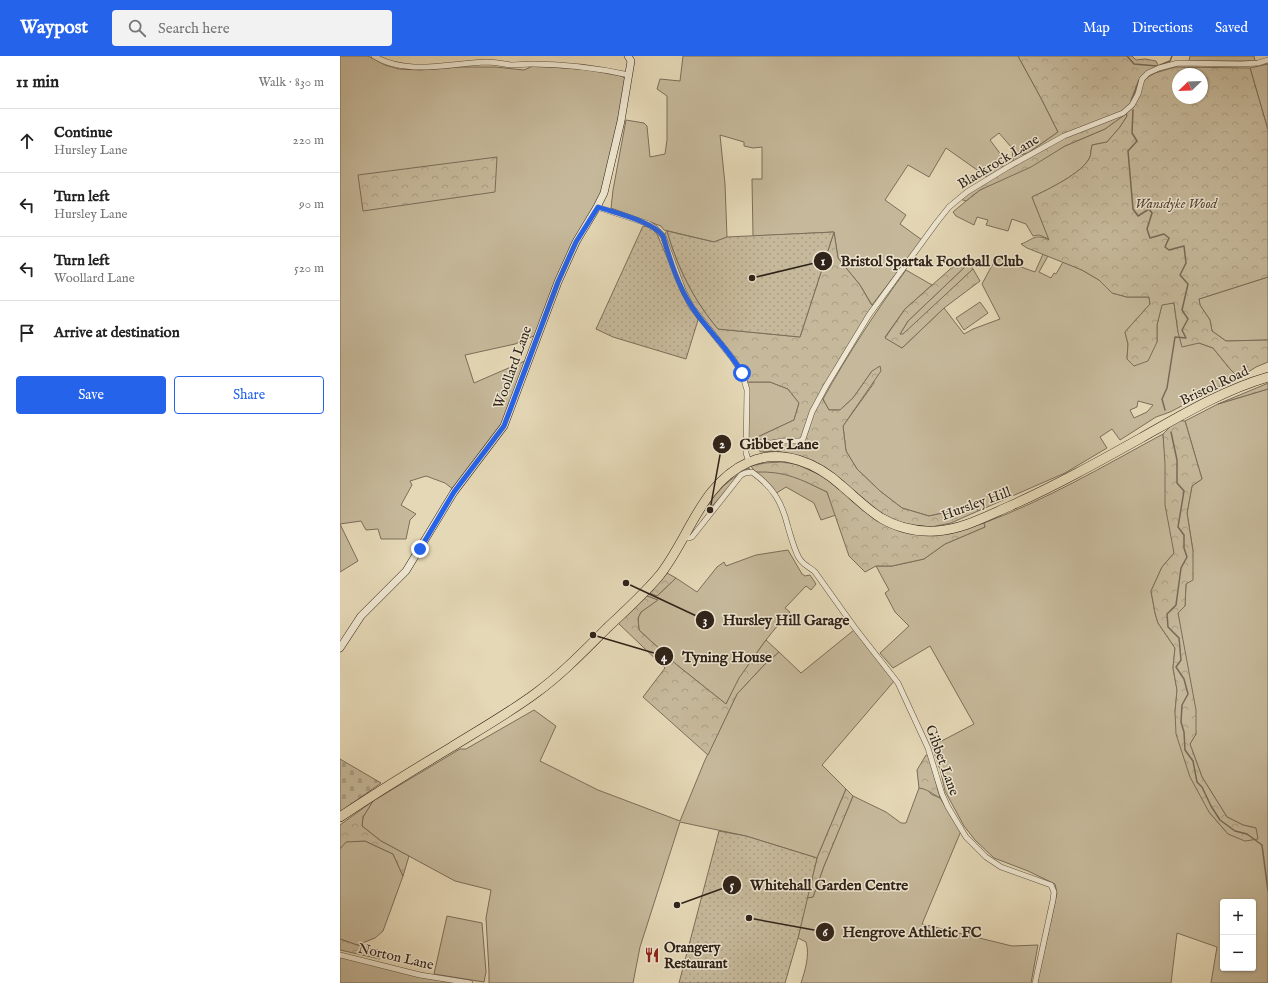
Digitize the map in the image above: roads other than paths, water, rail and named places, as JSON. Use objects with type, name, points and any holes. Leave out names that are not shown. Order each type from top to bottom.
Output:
[{"type":"highway","name":"Bristol Road","points":[[1173,420],[1221,394],[1268,376]]},
{"type":"highway","name":"Hursley Hill","points":[[683,538],[702,505],[714,489],[732,472],[749,462],[763,458],[788,458],[804,462],[818,469],[833,478],[870,510],[886,521],[911,530],[942,530],[957,527],[986,516],[1050,487],[1173,420]]},
{"type":"highway","points":[[340,817],[380,790],[536,693],[585,650],[646,590],[663,570],[683,538]]},
{"type":"street","points":[[374,56],[390,64],[419,67],[489,62],[581,67],[608,70],[629,75]]},
{"type":"street","name":"Woollard Lane","points":[[340,648],[361,616],[406,571],[454,492],[504,426],[558,282],[576,242],[598,207],[604,193],[621,121],[629,75],[630,58]]},
{"type":"street","name":"Blackrock Lane","points":[[747,442],[771,443],[800,441],[803,439],[812,412],[826,386],[869,316],[937,222],[949,207],[967,192],[1064,136],[1123,113],[1132,105],[1138,94],[1142,79],[1148,73],[1159,68],[1178,63],[1241,64],[1258,63],[1268,60]]},
{"type":"street","points":[[598,207],[649,224],[663,236],[673,266],[691,306],[733,359],[742,373],[746,390],[746,453],[749,462]]},
{"type":"street","name":"Gibbet Lane","points":[[683,538],[692,537],[745,473],[752,472],[772,491],[779,500],[792,540],[800,558],[806,566],[815,572],[855,628],[898,683],[928,748],[942,794],[966,837],[986,857],[1002,867],[1051,885],[1054,892],[1053,900],[1035,983]]},
{"type":"street","name":"Norton Lane","points":[[340,955],[420,975],[470,983]]},
{"type":"waterway","points":[[1127,56],[1134,64],[1157,66]]},
{"type":"waterway","points":[[1160,65],[1170,61],[1172,56]]},
{"type":"waterway","points":[[1131,101],[1139,80]]},
{"type":"waterway","points":[[1133,110],[1132,133],[1137,141],[1128,151],[1133,209],[1138,216],[1149,209],[1152,213],[1147,229],[1150,238],[1164,234],[1169,238],[1165,247],[1169,250],[1184,246],[1186,263],[1180,275],[1188,284],[1182,310],[1188,319],[1182,330],[1186,338],[1175,337],[1167,388],[1162,399],[1165,410]]},
{"type":"waterway","points":[[1171,432],[1177,460],[1177,483],[1184,491],[1178,527],[1184,535],[1184,548],[1187,557],[1181,568],[1176,605],[1167,614],[1168,627],[1179,638],[1181,660],[1176,667],[1184,679],[1188,694],[1182,705],[1181,722],[1184,732],[1185,750],[1193,761],[1197,782],[1202,787],[1220,820],[1235,831],[1247,834],[1262,845],[1268,891]]},
{"type":"place","name":"Bristol Spartak Football Club","points":[[752,278]]},
{"type":"place","name":"Gibbet Lane","points":[[710,510]]},
{"type":"place","name":"Hursley Hill Garage","points":[[626,583]]},
{"type":"place","name":"Tyning House","points":[[593,635]]},
{"type":"place","name":"Whitehall Garden Centre","points":[[677,905]]},
{"type":"place","name":"Hengrove Athletic FC","points":[[749,918]]},
{"type":"place","name":"Orangery Restaurant","points":[[652,955]]},
{"type":"park label","name":"Wansdyke Wood","points":[[1176,203]]}]
